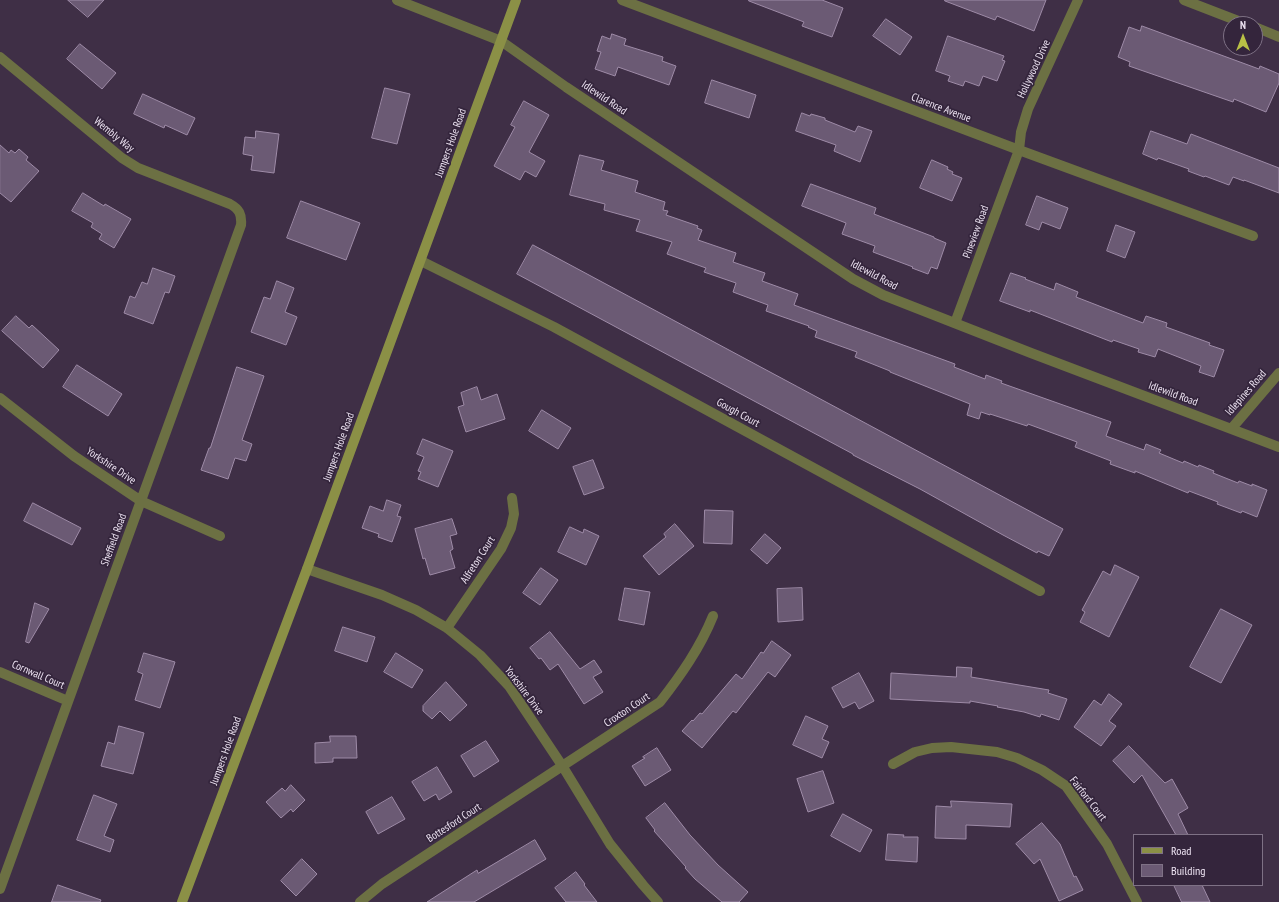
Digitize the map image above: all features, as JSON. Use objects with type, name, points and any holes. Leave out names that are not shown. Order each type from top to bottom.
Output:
[{"type":"main road","name":"Jumpers Hole Road","points":[[182,902],[307,569],[516,0]]},
{"type":"street","name":"Idlewild Road","points":[[397,0],[501,40],[566,87],[853,279],[883,295],[1279,447]]},
{"type":"street","name":"Clarence Avenue","points":[[622,0],[1019,150],[1253,236]]},
{"type":"street","name":"Hollywood Drive","points":[[1019,150],[1021,132],[1028,109],[1078,0]]},
{"type":"street","points":[[1184,0],[1225,16]]},
{"type":"street","points":[[1263,30],[1279,37]]},
{"type":"street","name":"Wembly Way","points":[[0,57],[129,163],[230,204]]},
{"type":"street","name":"Pineview Road","points":[[955,323],[1019,150]]},
{"type":"street","name":"Sheffield Road","points":[[0,888],[241,225],[242,218],[240,212],[230,204]]},
{"type":"street","name":"Gough Court","points":[[420,261],[554,327],[1040,591]]},
{"type":"street","name":"Idlepines Road","points":[[1232,428],[1279,373]]},
{"type":"street","name":"Yorkshire Drive","points":[[0,398],[74,456],[141,501],[220,536]]},
{"type":"street","name":"Alfreton Court","points":[[447,628],[500,549],[511,528],[514,514],[512,498]]},
{"type":"street","name":"Yorkshire Drive","points":[[307,569],[382,595],[416,610],[447,628],[480,655],[508,686],[563,767],[610,844],[658,902]]},
{"type":"street","name":"Croxton Court","points":[[563,767],[660,702],[684,670],[705,636],[713,616]]},
{"type":"street","name":"Cornwall Court","points":[[0,672],[68,701]]},
{"type":"street","name":"Fairford Court","points":[[893,764],[916,752],[932,748],[950,747],[997,752],[1017,758],[1042,770],[1066,786],[1108,844],[1137,902]]},
{"type":"street","name":"Bottesford Court","points":[[360,902],[382,884],[563,767]]},
{"type":"building","points":[[68,0],[104,0],[88,17]]},
{"type":"building","points":[[749,0],[822,0],[843,8],[832,37],[802,26],[804,22]]},
{"type":"building","points":[[945,0],[1046,0],[1034,31],[997,16],[995,20]]},
{"type":"building","points":[[886,19],[912,37],[900,55],[873,36]]},
{"type":"building","points":[[1142,26],[1259,69],[1260,66],[1279,74],[1279,83],[1266,112],[1234,99],[1233,102],[1129,66],[1130,62],[1118,57],[1129,27],[1140,31]]},
{"type":"building","points":[[612,34],[626,39],[624,45],[663,57],[662,61],[676,66],[669,85],[618,67],[615,76],[595,69],[601,52],[597,51],[602,36],[610,39]]},
{"type":"building","points":[[948,36],[1004,56],[1002,60],[1005,61],[997,81],[983,76],[979,86],[965,81],[963,86],[948,81],[950,76],[936,71]]},
{"type":"building","points":[[80,44],[116,73],[102,89],[67,59]]},
{"type":"building","points":[[712,80],[756,95],[749,118],[705,103]]},
{"type":"building","points":[[385,88],[410,94],[397,144],[372,138]]},
{"type":"building","points":[[143,94],[195,118],[187,135],[165,125],[164,128],[134,114]]},
{"type":"building","points":[[524,101],[549,115],[529,152],[545,161],[536,177],[525,171],[520,180],[494,166],[515,127],[511,125]]},
{"type":"building","points":[[802,113],[810,116],[811,114],[825,118],[825,120],[855,132],[858,126],[872,131],[860,162],[834,151],[836,145],[796,131]]},
{"type":"building","points":[[256,131],[279,134],[274,173],[251,170],[253,156],[243,154],[245,137],[255,138]]},
{"type":"building","points":[[1151,131],[1187,144],[1191,134],[1279,168],[1279,193],[1233,177],[1229,185],[1188,171],[1189,169],[1158,158],[1157,160],[1143,154]]},
{"type":"building","points":[[0,145],[9,153],[11,150],[15,153],[19,149],[28,157],[26,160],[39,171],[11,202],[0,193]]},
{"type":"building","points":[[580,155],[604,161],[601,170],[638,181],[635,192],[665,202],[663,210],[668,211],[666,215],[698,226],[697,228],[702,230],[698,240],[736,253],[733,262],[765,273],[762,281],[798,294],[794,305],[955,364],[954,367],[985,379],[986,375],[1002,381],[1001,383],[1111,422],[1106,436],[1144,450],[1146,444],[1161,450],[1159,453],[1183,463],[1184,461],[1198,467],[1199,465],[1214,471],[1213,473],[1238,483],[1239,481],[1252,486],[1252,484],[1267,490],[1257,517],[1217,504],[1218,502],[1189,491],[1188,493],[1135,471],[1135,473],[1110,464],[1111,461],[1075,447],[1077,442],[1028,424],[1027,426],[981,412],[979,419],[967,415],[970,404],[855,357],[857,352],[815,337],[817,331],[808,327],[809,326],[766,311],[768,305],[733,292],[736,283],[704,272],[706,268],[667,254],[672,242],[636,231],[640,220],[604,210],[605,204],[570,195]]},
{"type":"building","points":[[932,160],[948,167],[947,169],[953,172],[952,174],[962,178],[952,201],[920,188]]},
{"type":"building","points":[[811,184],[876,208],[874,214],[946,243],[937,269],[931,267],[928,274],[873,252],[875,246],[842,234],[846,223],[802,206]]},
{"type":"building","points":[[83,193],[104,206],[105,204],[131,219],[114,248],[99,239],[102,234],[91,227],[93,223],[72,211]]},
{"type":"building","points":[[1037,196],[1068,208],[1060,229],[1042,222],[1039,230],[1026,225]]},
{"type":"building","points":[[301,201],[360,223],[346,260],[287,238]]},
{"type":"building","points":[[1116,225],[1135,232],[1125,258],[1107,251]]},
{"type":"building","points":[[533,245],[1063,529],[1049,556],[1038,551],[1037,553],[1003,535],[920,489],[853,455],[517,274]]},
{"type":"building","points":[[153,268],[175,276],[169,293],[165,292],[153,324],[124,313],[130,296],[135,298],[142,282],[147,284]]},
{"type":"building","points":[[1011,273],[1054,290],[1056,283],[1078,292],[1076,297],[1143,323],[1146,316],[1167,323],[1166,327],[1210,343],[1209,345],[1224,350],[1214,377],[1199,372],[1201,366],[1158,349],[1155,357],[1138,352],[1139,349],[1113,340],[1112,342],[1030,310],[1030,312],[1000,301]]},
{"type":"building","points":[[277,281],[294,288],[285,312],[297,317],[286,345],[251,332],[264,297],[270,299]]},
{"type":"building","points":[[16,316],[29,328],[32,325],[59,350],[43,368],[2,331]]},
{"type":"building","points":[[77,365],[122,394],[108,416],[63,387]]},
{"type":"building","points":[[237,367],[264,376],[242,440],[252,444],[246,461],[235,458],[228,479],[201,470],[210,448]]},
{"type":"building","points":[[477,387],[481,400],[497,394],[505,419],[466,432],[458,407],[464,405],[461,393]]},
{"type":"building","points":[[542,410],[571,428],[558,449],[529,431]]},
{"type":"building","points":[[423,439],[453,451],[438,487],[418,479],[421,472],[418,471],[424,457],[417,454]]},
{"type":"building","points":[[593,460],[604,488],[584,495],[573,467]]},
{"type":"building","points":[[387,500],[401,505],[397,516],[401,517],[392,542],[378,537],[379,534],[362,528],[370,506],[383,511]]},
{"type":"building","points":[[33,503],[81,528],[72,545],[24,521]]},
{"type":"building","points":[[705,510],[733,511],[732,544],[704,543]]},
{"type":"building","points":[[452,519],[457,534],[450,536],[453,549],[450,551],[455,568],[430,575],[425,558],[423,559],[415,529]]},
{"type":"building","points":[[675,524],[694,546],[659,575],[643,556],[666,537],[664,534]]},
{"type":"building","points":[[570,527],[583,533],[584,529],[599,536],[586,565],[558,552]]},
{"type":"building","points":[[765,534],[781,548],[767,564],[751,550]]},
{"type":"building","points":[[1115,565],[1139,577],[1109,637],[1080,622],[1085,612],[1082,610],[1103,571],[1110,575]]},
{"type":"building","points":[[541,568],[558,580],[540,605],[523,593]]},
{"type":"building","points":[[625,588],[650,592],[644,625],[619,620]]},
{"type":"building","points":[[802,588],[803,620],[778,622],[777,589]]},
{"type":"building","points":[[35,603],[49,609],[29,643],[26,642]]},
{"type":"building","points":[[1221,609],[1252,625],[1221,683],[1190,667]]},
{"type":"building","points":[[343,627],[375,637],[367,662],[335,651]]},
{"type":"building","points":[[550,632],[580,669],[594,660],[602,672],[593,677],[603,692],[584,704],[558,664],[550,670],[541,658],[539,659],[530,648]]},
{"type":"building","points":[[772,641],[791,655],[775,677],[768,672],[736,713],[733,711],[702,748],[682,731],[700,713],[702,714],[736,674],[742,679],[761,652],[763,653]]},
{"type":"building","points":[[144,653],[175,662],[160,708],[135,700],[143,674],[138,672]]},
{"type":"building","points":[[396,653],[423,670],[412,688],[384,672]]},
{"type":"building","points":[[957,667],[972,668],[971,677],[1049,690],[1048,693],[1067,699],[1059,720],[1041,714],[1040,717],[1024,712],[997,707],[998,706],[970,701],[970,703],[890,699],[891,673],[956,677]]},
{"type":"building","points":[[859,673],[874,701],[859,709],[855,702],[843,708],[832,688]]},
{"type":"building","points":[[446,682],[467,705],[450,721],[440,711],[432,719],[423,711],[423,706]]},
{"type":"building","points":[[1109,694],[1122,704],[1109,721],[1116,726],[1101,746],[1074,727],[1094,700],[1101,705]]},
{"type":"building","points":[[806,716],[828,726],[822,739],[829,742],[822,758],[793,745]]},
{"type":"building","points":[[119,726],[144,733],[133,774],[101,766],[108,742],[114,744]]},
{"type":"building","points":[[330,736],[356,736],[357,758],[333,758],[333,762],[315,763],[315,743],[330,742]]},
{"type":"building","points":[[486,741],[499,761],[474,777],[461,756]]},
{"type":"building","points":[[1129,746],[1165,783],[1172,779],[1188,808],[1178,814],[1188,834],[1175,834],[1142,775],[1134,783],[1113,761]]},
{"type":"building","points":[[657,748],[671,770],[645,786],[632,766]]},
{"type":"building","points":[[437,767],[452,792],[439,800],[436,794],[424,801],[412,782]]},
{"type":"building","points":[[823,771],[834,803],[808,812],[797,779]]},
{"type":"building","points":[[291,785],[305,800],[293,812],[291,809],[281,818],[266,802],[282,788],[285,791]]},
{"type":"building","points":[[94,795],[117,804],[104,836],[114,840],[110,852],[77,840]]},
{"type":"building","points":[[392,797],[405,819],[378,834],[366,812]]},
{"type":"building","points":[[951,801],[1012,804],[1010,827],[966,825],[966,839],[935,838],[936,806],[951,807]]},
{"type":"building","points":[[665,803],[690,835],[718,865],[748,892],[739,902],[722,902],[695,879],[654,831],[655,830],[646,818]]},
{"type":"building","points":[[843,814],[872,830],[860,852],[831,836]]},
{"type":"building","points":[[1042,823],[1060,844],[1074,877],[1076,876],[1083,890],[1059,901],[1040,859],[1034,864],[1016,844]]},
{"type":"building","points":[[888,834],[904,835],[903,837],[918,837],[917,862],[886,860]]},
{"type":"building","points":[[535,840],[546,859],[474,902],[427,902],[477,870],[478,873]]},
{"type":"building","points":[[302,859],[317,874],[296,896],[281,881]]},
{"type":"building","points":[[576,872],[597,902],[566,902],[555,888]]},
{"type":"building","points":[[58,885],[101,900],[100,902],[52,902]]},
{"type":"building","points":[[1174,886],[1202,886],[1210,902],[1182,902]]}]
